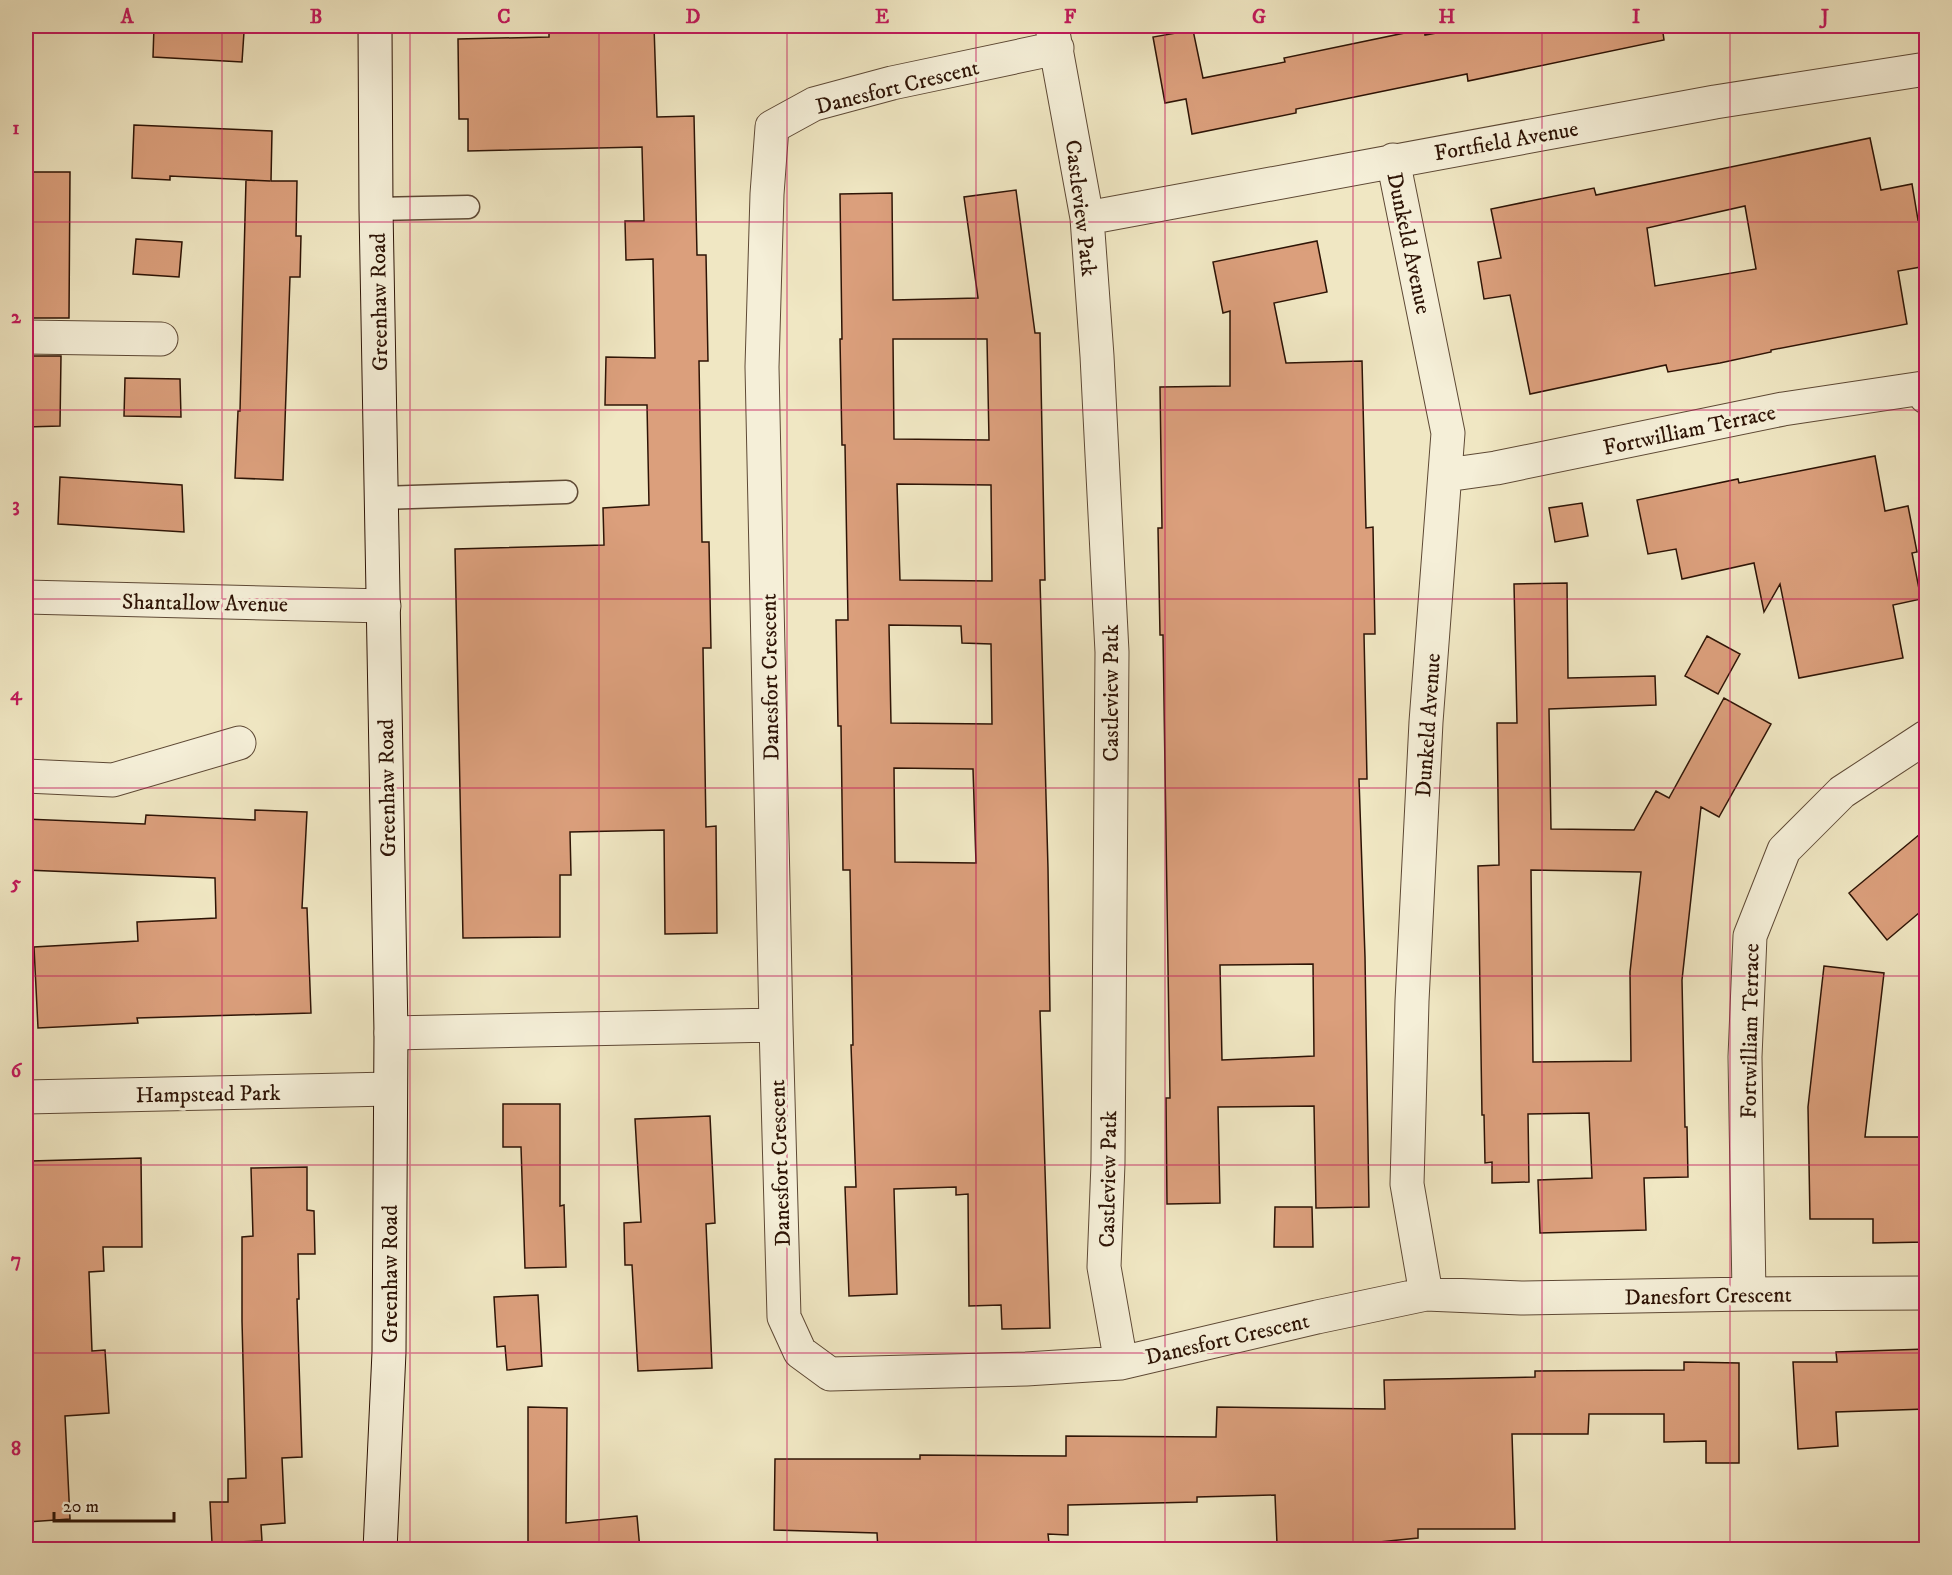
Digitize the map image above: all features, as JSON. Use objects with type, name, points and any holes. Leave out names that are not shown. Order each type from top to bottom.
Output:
[{"type":"street","name":"Greenhaw Road","points":[[375,26],[390,1033],[389,1352],[380,1550]]},
{"type":"street","name":"Castleview Patk","points":[[1054,37],[1087,218],[1097,356],[1112,652],[1108,1163],[1104,1266],[1121,1363]]},
{"type":"street","name":"Danesfort Crescent","points":[[1054,37],[814,104],[772,127],[767,195],[762,367],[776,1025],[784,1317],[800,1352],[830,1374],[1026,1369],[1121,1363],[1426,1294],[1521,1298],[1926,1293]]},
{"type":"street","name":"Fortfield Avenue","points":[[1087,218],[1715,102],[1926,69]]},
{"type":"street","name":"Dunkeld Avenue","points":[[1393,160],[1448,433],[1426,722],[1412,1001],[1407,1184],[1426,1294]]},
{"type":"street","points":[[26,337],[161,339]]},
{"type":"street","name":"Fortwilliam Terrace","points":[[1446,475],[1507,466],[1783,409],[1923,388],[1926,397]]},
{"type":"street","name":"Shantallow Avenue","points":[[26,597],[384,606]]},
{"type":"street","name":"Fortwilliam Terrace","points":[[1749,1294],[1745,1057],[1750,936],[1784,850],[1842,792],[1926,737]]},
{"type":"street","points":[[26,776],[113,780],[239,743]]},
{"type":"street","points":[[390,1033],[776,1025]]},
{"type":"street","name":"Hampstead Park","points":[[26,1097],[390,1089]]},
{"type":"lane","points":[[376,209],[468,207]]},
{"type":"lane","points":[[381,498],[566,492]]},
{"type":"building","points":[[154,26],[234,26],[234,31],[244,32],[242,62],[153,57]]},
{"type":"building","points":[[549,26],[654,26],[657,117],[694,116],[697,255],[706,255],[708,361],[699,361],[702,542],[709,542],[711,648],[703,648],[706,827],[716,826],[717,933],[665,934],[664,830],[570,832],[571,875],[560,875],[560,937],[463,938],[455,549],[604,545],[603,508],[649,505],[647,405],[605,405],[606,357],[655,358],[653,259],[626,260],[625,221],[644,221],[642,147],[468,151],[468,119],[459,119],[458,39],[549,37]]},
{"type":"building","points":[[1474,26],[1662,26],[1664,40],[1468,81],[1467,74],[1296,109],[1296,113],[1192,134],[1186,99],[1165,103],[1153,37],[1193,30],[1203,78],[1285,62],[1284,58],[1424,29],[1425,35]]},
{"type":"building","points":[[134,125],[272,131],[271,181],[297,181],[296,236],[301,236],[300,277],[290,277],[283,480],[235,478],[238,411],[240,411],[246,180],[270,181],[170,176],[170,180],[132,178]]},
{"type":"building","points":[[1870,138],[1881,190],[1912,184],[1918,220],[1923,219],[1926,235],[1926,266],[1898,271],[1907,324],[1771,350],[1771,352],[1720,363],[1668,372],[1666,365],[1530,394],[1510,295],[1484,299],[1478,262],[1501,258],[1491,209],[1594,188],[1596,195]],"holes":[[[1745,206],[1756,269],[1655,286],[1647,228]]]},
{"type":"building","points":[[26,172],[70,172],[69,318],[26,318]]},
{"type":"building","points":[[1016,190],[1035,333],[1040,333],[1045,580],[1040,580],[1050,1011],[1040,1011],[1050,1328],[1002,1329],[1001,1305],[969,1306],[968,1194],[956,1195],[956,1187],[894,1189],[897,1294],[849,1296],[845,1187],[856,1187],[851,1045],[853,1045],[850,870],[843,870],[841,726],[838,726],[836,620],[848,620],[845,445],[842,445],[841,393],[840,194],[892,193],[893,300],[978,298],[964,197]],"holes":[[[893,339],[987,339],[989,440],[894,439]],[[897,484],[991,485],[992,581],[900,580]],[[889,625],[961,626],[962,643],[991,644],[992,724],[891,723]],[[894,768],[973,769],[976,863],[895,862]]]},
{"type":"building","points":[[136,239],[182,242],[179,277],[133,274]]},
{"type":"building","points":[[1317,241],[1327,292],[1274,303],[1286,363],[1362,361],[1366,528],[1373,527],[1375,634],[1364,634],[1367,779],[1359,779],[1365,957],[1369,1207],[1316,1208],[1314,1106],[1218,1107],[1220,1203],[1167,1204],[1166,1098],[1170,1098],[1163,635],[1160,635],[1158,528],[1162,528],[1160,387],[1230,386],[1230,311],[1223,313],[1213,262]],"holes":[[[1313,964],[1314,1056],[1222,1060],[1220,965]]]},
{"type":"building","points":[[26,356],[61,356],[60,426],[26,427]]},
{"type":"building","points":[[125,378],[180,379],[181,417],[124,416]]},
{"type":"building","points":[[1875,456],[1885,511],[1908,506],[1917,552],[1912,553],[1921,599],[1893,605],[1903,658],[1799,678],[1780,584],[1764,612],[1754,563],[1682,579],[1676,549],[1648,554],[1637,500],[1738,479],[1739,483]]},
{"type":"building","points":[[60,477],[182,485],[184,532],[58,524]]},
{"type":"building","points":[[1582,503],[1588,536],[1555,542],[1549,508]]},
{"type":"building","points":[[1567,583],[1568,678],[1655,676],[1656,705],[1549,709],[1551,829],[1634,830],[1656,791],[1669,798],[1724,698],[1771,724],[1719,817],[1701,807],[1682,980],[1688,1177],[1644,1178],[1646,1230],[1540,1233],[1538,1180],[1592,1178],[1589,1113],[1528,1114],[1529,1182],[1492,1183],[1492,1162],[1485,1163],[1484,1115],[1482,1115],[1478,866],[1499,865],[1497,723],[1517,723],[1514,584]],"holes":[[[1531,870],[1641,872],[1630,972],[1631,1061],[1533,1062]]]},
{"type":"building","points":[[1707,636],[1740,654],[1718,694],[1685,676]]},
{"type":"building","points":[[255,810],[307,812],[302,908],[307,908],[311,1013],[137,1018],[138,1023],[38,1028],[34,947],[138,941],[137,922],[216,918],[215,878],[26,870],[26,819],[145,824],[146,815],[255,820]]},
{"type":"building","points":[[1926,829],[1926,907],[1887,940],[1849,893]]},
{"type":"building","points":[[1824,966],[1884,973],[1865,1137],[1926,1137],[1926,1242],[1873,1243],[1873,1219],[1810,1219],[1808,1107]]},
{"type":"building","points":[[503,1104],[560,1104],[560,1206],[564,1205],[566,1267],[525,1268],[521,1147],[503,1147]]},
{"type":"building","points":[[710,1116],[715,1223],[706,1224],[712,1368],[638,1371],[632,1265],[625,1265],[624,1223],[641,1222],[635,1119]]},
{"type":"building","points":[[141,1158],[142,1247],[103,1247],[104,1271],[89,1272],[92,1351],[105,1350],[109,1413],[65,1416],[70,1519],[27,1522],[26,1185],[32,1185],[31,1161]]},
{"type":"building","points":[[307,1167],[307,1210],[314,1211],[315,1254],[298,1254],[299,1299],[297,1299],[302,1457],[282,1458],[285,1523],[261,1525],[262,1541],[212,1543],[210,1502],[228,1502],[228,1479],[246,1478],[242,1237],[253,1236],[251,1168]]},
{"type":"building","points":[[1275,1207],[1312,1207],[1313,1247],[1274,1247]]},
{"type":"building","points":[[538,1295],[542,1366],[507,1370],[505,1346],[497,1347],[494,1297]]},
{"type":"building","points":[[1926,1349],[1926,1409],[1836,1412],[1838,1446],[1798,1449],[1793,1362],[1837,1362],[1836,1352]]},
{"type":"building","points":[[1684,1362],[1739,1363],[1739,1463],[1706,1463],[1706,1441],[1664,1442],[1664,1414],[1589,1414],[1588,1434],[1512,1434],[1515,1529],[1418,1529],[1418,1538],[1379,1542],[1277,1544],[1275,1495],[1197,1497],[1197,1502],[1068,1505],[1068,1535],[1048,1534],[1049,1543],[979,1544],[921,1547],[921,1550],[878,1550],[877,1533],[774,1530],[775,1459],[920,1459],[920,1455],[1066,1456],[1066,1436],[1216,1437],[1217,1407],[1385,1409],[1384,1380],[1535,1377],[1535,1371],[1684,1370]]},
{"type":"building","points":[[528,1407],[567,1408],[566,1523],[637,1516],[640,1550],[528,1550]]}]
